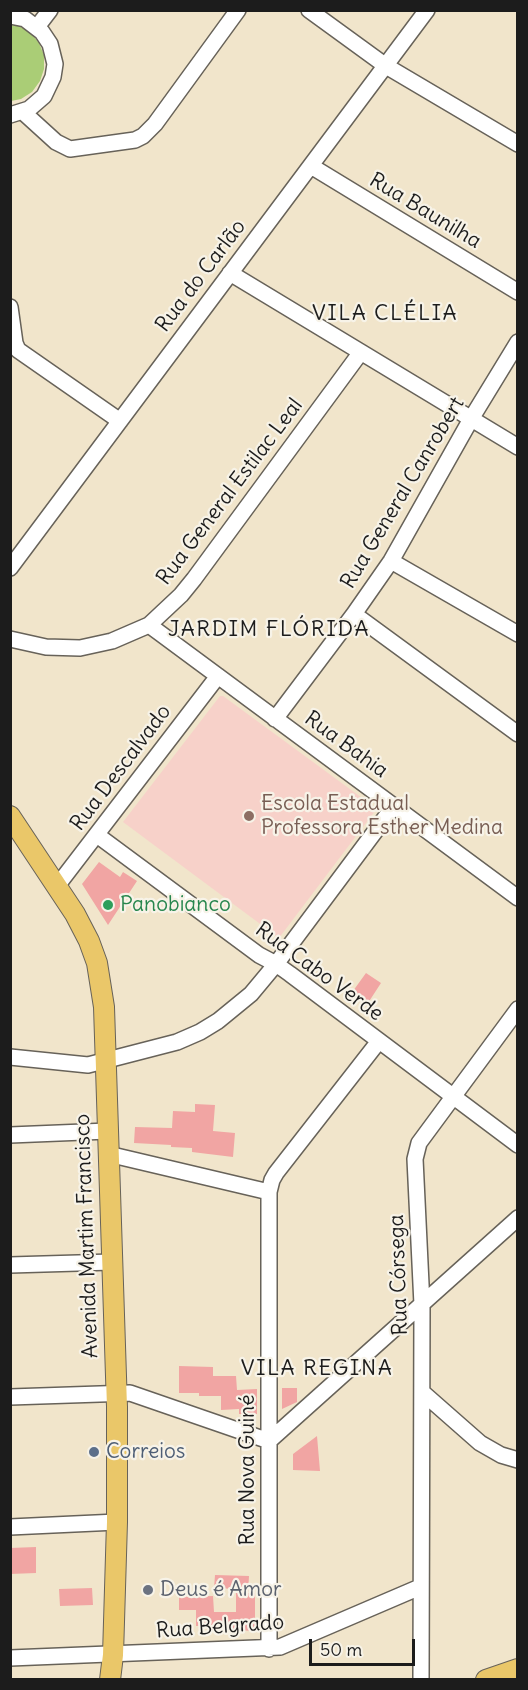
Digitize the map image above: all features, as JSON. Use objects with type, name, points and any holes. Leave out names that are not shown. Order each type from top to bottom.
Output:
[{"type":"main road","name":"Avenida Martim Francisco","points":[[10,816],[75,914],[89,941],[98,963],[104,1007],[116,1393],[117,1522],[113,1655],[110,1680]]},
{"type":"main road","points":[[486,1680],[514,1669]]},
{"type":"street","points":[[37,27],[50,10]]},
{"type":"street","points":[[10,16],[25,20],[37,27],[52,50],[55,64],[48,90],[40,101],[16,114],[70,149],[135,140],[143,136],[238,10]]},
{"type":"street","points":[[309,10],[386,66],[518,144]]},
{"type":"street","name":"Rua do Carlão","points":[[10,568],[428,10]]},
{"type":"street","name":"Rua Baunilha","points":[[311,166],[518,292]]},
{"type":"street","points":[[230,273],[518,447]]},
{"type":"street","points":[[10,307],[18,350],[120,421]]},
{"type":"street","name":"Rua General Canrobert","points":[[275,719],[392,561],[471,419],[518,342]]},
{"type":"street","name":"Rua General Estilac Leal","points":[[10,639],[46,647],[80,648],[112,641],[149,625],[181,595],[194,579],[361,352]]},
{"type":"street","points":[[392,561],[518,634]]},
{"type":"street","points":[[354,614],[518,734]]},
{"type":"street","name":"Rua Bahia","points":[[149,625],[518,898]]},
{"type":"street","name":"Rua Descalvado","points":[[57,886],[218,676]]},
{"type":"street","points":[[10,1056],[88,1065],[177,1042],[218,1021],[251,994],[276,964],[394,806]]},
{"type":"street","name":"Rua Cabo Verde","points":[[97,835],[259,955],[276,964],[518,1145]]},
{"type":"street","name":"Rua Córsega","points":[[421,1680],[422,1305],[415,1159],[419,1143],[518,1010]]},
{"type":"street","name":"Rua Nova Guiné","points":[[270,1649],[269,1192],[276,1173],[379,1041]]},
{"type":"street","points":[[10,1135],[108,1131]]},
{"type":"street","points":[[108,1154],[269,1192]]},
{"type":"street","points":[[10,1396],[130,1394],[269,1441],[518,1218]]},
{"type":"street","points":[[10,1265],[112,1262]]},
{"type":"street","points":[[422,1392],[474,1439],[501,1455],[518,1460]]},
{"type":"street","points":[[10,1527],[117,1522]]},
{"type":"street","name":"Rua Belgrado","points":[[10,1658],[270,1649],[294,1643],[420,1587]]},
{"type":"shaded area","name":"Escola Estadual Professora Esther Medina","points":[[220,696],[373,806],[375,811],[279,938],[123,822]]},
{"type":"green space","points":[[10,25],[19,26],[31,33],[39,43],[44,55],[44,69],[40,81],[32,92],[21,99],[11,101]]},
{"type":"building","name":"Panobianco","points":[[99,862],[120,877],[123,872],[137,881],[108,925],[82,884]]},
{"type":"building","points":[[366,973],[381,983],[368,1003],[353,991]]},
{"type":"building","points":[[195,1104],[215,1105],[213,1131],[235,1133],[233,1157],[192,1152],[192,1148],[171,1147],[171,1145],[134,1143],[135,1127],[172,1128],[173,1111],[195,1112]]},
{"type":"building","points":[[179,1366],[213,1367],[213,1376],[236,1376],[237,1390],[257,1389],[257,1414],[239,1414],[239,1409],[221,1410],[221,1396],[179,1393]]},
{"type":"building","points":[[282,1388],[297,1388],[297,1402],[282,1409]]},
{"type":"building","points":[[317,1436],[320,1471],[293,1470],[293,1454]]},
{"type":"building","points":[[36,1547],[36,1573],[10,1574],[10,1548]]},
{"type":"building","points":[[215,1575],[249,1576],[248,1593],[255,1593],[255,1631],[216,1629],[216,1625],[196,1626],[196,1610],[179,1610],[179,1597],[213,1596],[214,1612],[236,1612],[236,1589],[214,1588]]},
{"type":"building","points":[[92,1588],[93,1605],[60,1606],[59,1589]]},
{"type":"place","name":"Escola Estadual Professora Esther Medina","points":[[249,816]]},
{"type":"place","name":"Panobianco","points":[[108,905]]},
{"type":"place","name":"Correios","points":[[94,1452]]},
{"type":"place","name":"Deus é Amor","points":[[148,1590]]},
{"type":"district","name":"VILA CLÉLIA","points":[[385,314]]},
{"type":"district","name":"JARDIM FLÓRIDA","points":[[269,630]]},
{"type":"district","name":"VILA REGINA","points":[[317,1369]]}]
